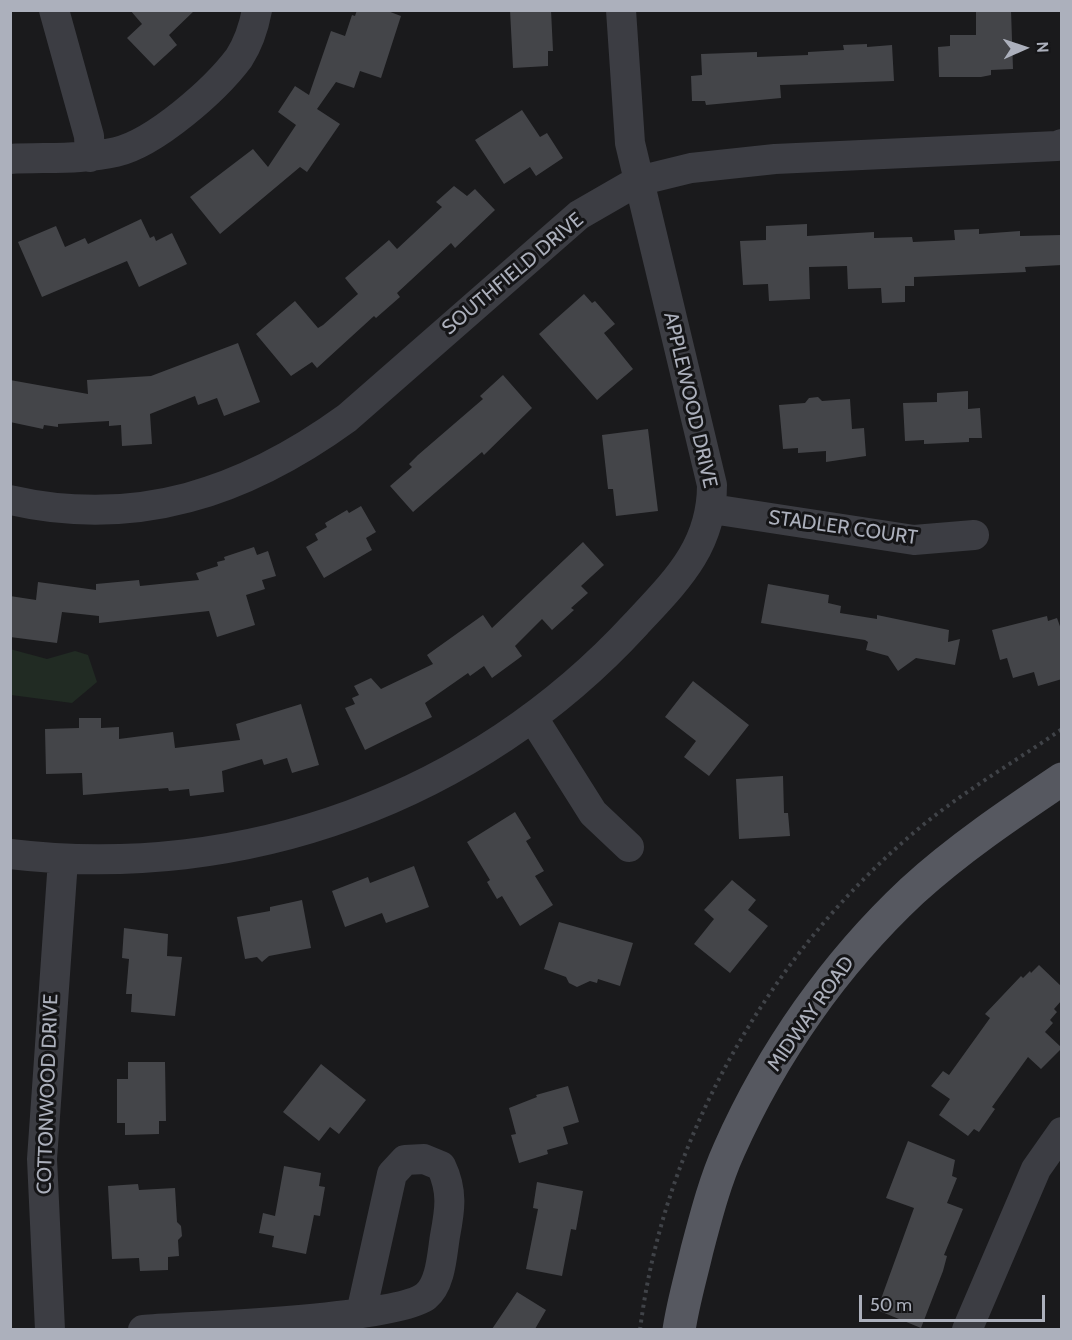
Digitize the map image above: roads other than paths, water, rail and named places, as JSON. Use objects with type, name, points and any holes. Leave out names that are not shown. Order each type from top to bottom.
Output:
[{"type":"main road","name":"MIDWAY ROAD","points":[[679,1329],[705,1222],[728,1151],[758,1092],[823,989],[866,938],[912,891],[956,853],[1062,779]]},
{"type":"street","points":[[54,10],[57,14],[89,136],[90,157]]},
{"type":"street","points":[[10,159],[90,157],[135,147],[152,138],[211,88],[240,56],[257,10]]},
{"type":"street","name":"APPLEWOOD DRIVE","points":[[10,854],[63,860],[148,859],[197,853],[316,828],[409,792],[496,745],[533,718],[596,664],[662,595],[691,559],[706,532],[712,509],[712,485],[630,143],[621,10]]},
{"type":"street","name":"SOUTHFIELD DRIVE","points":[[10,500],[74,510],[155,507],[194,497],[271,467],[309,446],[347,418],[579,215],[638,181],[691,168],[775,159],[1060,146]]},
{"type":"street","name":"STADLER COURT","points":[[712,509],[914,540],[974,535]]},
{"type":"street","points":[[533,718],[593,813],[629,847]]},
{"type":"street","name":"COTTONWOOD DRIVE","points":[[50,1329],[42,1159],[63,860]]},
{"type":"street","points":[[967,1329],[1036,1169],[1062,1132]]},
{"type":"street","points":[[142,1329],[361,1313],[413,1303],[427,1295],[435,1283],[452,1201],[448,1181],[441,1166],[424,1160],[405,1160],[392,1174],[361,1313]]}]
